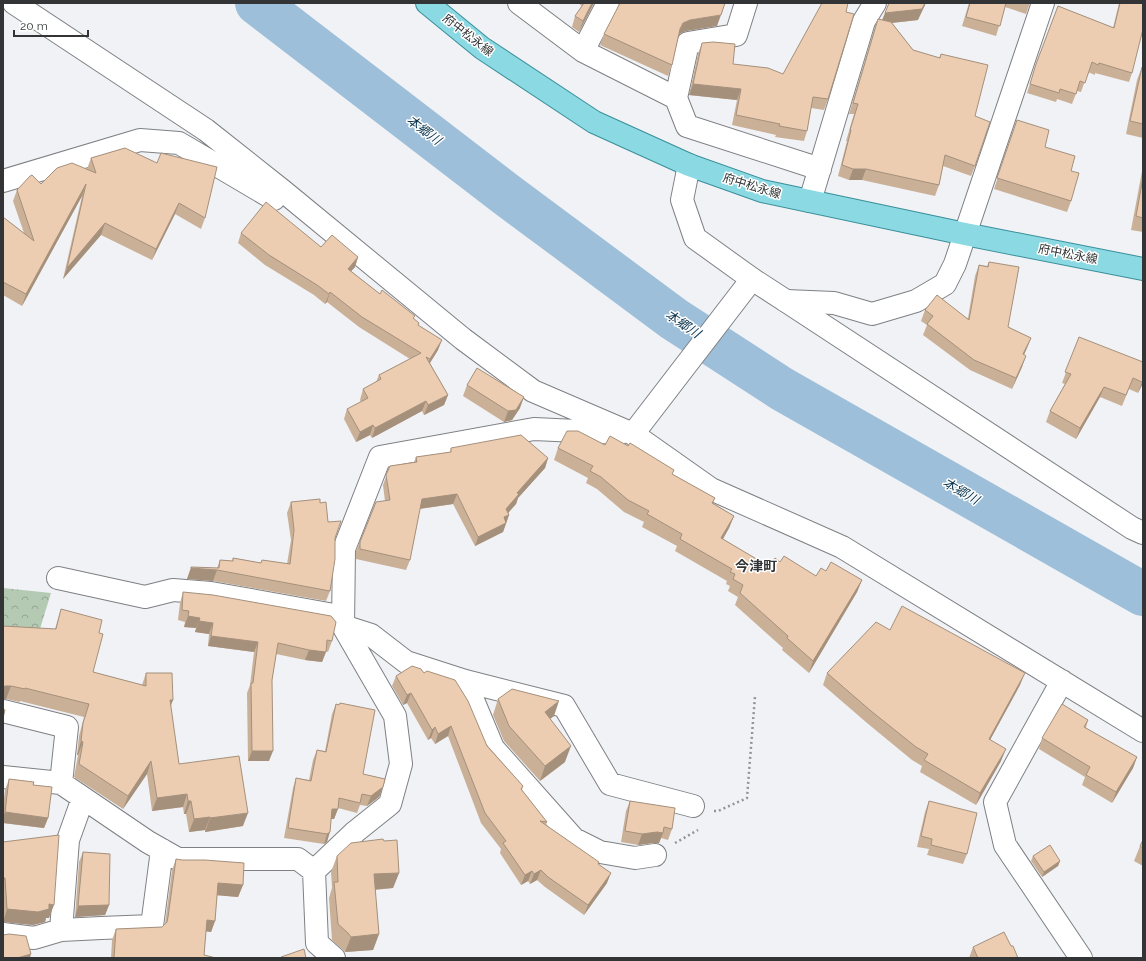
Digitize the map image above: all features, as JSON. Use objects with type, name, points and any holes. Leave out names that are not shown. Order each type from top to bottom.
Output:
[{"type":"main road","name":"府中松永線","points":[[427,3],[482,48],[594,122],[689,165],[762,191],[965,234],[1143,269]]},
{"type":"street","points":[[14,3],[206,130],[279,195]]},
{"type":"street","points":[[519,3],[583,51],[676,98]]},
{"type":"street","points":[[583,51],[608,3]]},
{"type":"street","points":[[746,3],[736,36],[688,43],[676,98],[687,126],[820,169]]},
{"type":"street","points":[[786,301],[834,303],[872,314],[916,301],[945,284],[955,264],[1042,3]]},
{"type":"street","points":[[810,201],[865,9]]},
{"type":"street","points":[[3,181],[140,140],[179,143],[279,195],[312,215],[463,340],[533,391],[633,434],[711,489],[842,547],[1143,731]]},
{"type":"street","points":[[689,165],[682,200],[695,238],[752,279],[1126,524],[1143,533]]},
{"type":"street","points":[[633,434],[752,279]]},
{"type":"street","points":[[343,626],[344,549],[380,457],[534,429],[633,434]]},
{"type":"street","points":[[58,578],[145,597],[173,590],[211,592],[334,615],[343,626],[395,716],[401,764],[390,804],[355,832],[314,871],[317,943],[334,958]]},
{"type":"street","points":[[343,626],[371,635],[406,662],[465,681],[564,706],[610,784],[693,806]]},
{"type":"street","points":[[465,681],[494,748],[574,839],[600,852],[634,858],[655,855]]},
{"type":"street","points":[[1062,681],[995,802],[1005,845],[1081,958]]},
{"type":"street","points":[[3,711],[67,727],[61,783]]},
{"type":"street","points":[[3,777],[61,783],[148,842],[178,859],[298,859],[314,871]]},
{"type":"street","points":[[61,930],[68,840],[83,798]]},
{"type":"street","points":[[3,934],[34,938],[61,930],[152,926],[162,850]]},
{"type":"path","points":[[693,806],[718,811],[747,798],[755,696]]},
{"type":"path","points":[[716,816],[718,811]]},
{"type":"path","points":[[655,855],[701,828]]},
{"type":"green space","points":[[3,588],[51,593],[39,632],[3,627]]},
{"type":"building","points":[[584,3],[592,3],[583,21],[575,16]]},
{"type":"building","points":[[620,3],[725,3],[721,15],[690,20],[683,23],[680,29],[672,65],[604,34]]},
{"type":"building","points":[[822,3],[848,3],[846,12],[854,14],[828,99],[813,97],[807,131],[779,126],[780,124],[736,115],[741,89],[693,84],[702,43],[713,42],[735,44],[733,64],[768,68],[783,74]]},
{"type":"building","points":[[889,3],[925,3],[922,9],[885,13]]},
{"type":"building","points":[[970,3],[1006,3],[1000,26],[966,17]]},
{"type":"building","points":[[1120,3],[1143,3],[1143,29],[1132,73],[1099,63],[1098,65],[1092,62],[1085,83],[1080,81],[1076,94],[1060,89],[1059,93],[1030,84],[1058,6],[1114,28]]},
{"type":"building","points":[[878,19],[891,22],[913,50],[940,58],[941,54],[988,65],[975,116],[990,122],[975,166],[945,155],[939,185],[866,169],[853,169],[842,165],[858,104],[853,103]]},
{"type":"building","points":[[1143,67],[1143,124],[1130,121]]},
{"type":"building","points":[[1017,120],[1049,130],[1045,147],[1075,156],[1071,171],[1079,173],[1071,201],[997,178]]},
{"type":"building","points":[[125,148],[157,163],[161,153],[217,167],[205,218],[179,203],[156,249],[105,223],[67,268],[86,184],[26,294],[3,282],[3,217],[34,241],[17,190],[32,175],[41,184],[57,168],[72,163],[96,173],[91,158]]},
{"type":"building","points":[[1143,178],[1143,218],[1136,216]]},
{"type":"building","points":[[266,202],[321,247],[332,235],[358,257],[348,269],[380,294],[382,290],[415,316],[413,318],[419,323],[418,325],[442,340],[430,359],[426,357],[448,395],[428,405],[426,401],[375,428],[373,425],[360,432],[347,409],[368,398],[363,389],[381,379],[379,375],[421,353],[362,317],[330,292],[329,294],[269,255],[241,233]]},
{"type":"building","points":[[989,262],[1019,267],[1008,327],[1031,338],[1023,354],[1026,356],[1016,378],[974,360],[927,324],[933,316],[925,310],[937,295],[969,320],[979,265],[988,267]]},
{"type":"building","points":[[1079,337],[1143,362],[1142,382],[1133,378],[1126,395],[1104,387],[1080,428],[1050,411],[1071,374],[1065,372]]},
{"type":"building","points":[[477,368],[524,397],[516,410],[508,411],[467,385]]},
{"type":"building","points":[[567,431],[578,431],[605,445],[610,436],[628,446],[630,443],[674,470],[672,474],[715,498],[712,503],[734,516],[721,538],[770,567],[775,558],[780,562],[784,556],[816,576],[821,568],[826,571],[831,562],[862,580],[813,661],[787,638],[788,636],[740,593],[743,585],[733,579],[735,574],[730,572],[732,569],[680,539],[682,534],[647,514],[649,511],[628,500],[601,477],[590,471],[593,466],[558,448]]},
{"type":"building","points":[[521,435],[548,458],[517,493],[519,494],[506,509],[509,515],[504,517],[506,523],[478,537],[457,494],[422,499],[410,560],[360,549],[360,542],[376,502],[390,500],[386,475],[390,466],[417,462],[416,457],[451,452],[451,448]]},
{"type":"building","points":[[320,499],[320,503],[326,502],[328,522],[341,521],[335,538],[335,559],[330,591],[217,570],[191,568],[219,568],[220,560],[233,561],[233,558],[261,563],[262,560],[290,564],[294,530],[291,502]]},
{"type":"building","points":[[183,592],[213,595],[331,616],[336,622],[332,641],[327,640],[326,652],[278,643],[272,680],[273,751],[252,751],[251,683],[253,683],[258,642],[211,636],[213,623],[199,621],[200,618],[188,616],[189,611],[182,610]]},
{"type":"building","points":[[902,606],[1025,673],[989,739],[1006,749],[980,793],[924,760],[928,754],[916,747],[871,711],[827,673],[876,622],[890,630]]},
{"type":"building","points":[[61,609],[102,620],[99,633],[103,634],[93,672],[146,686],[146,673],[172,673],[173,700],[170,700],[179,764],[239,756],[248,813],[194,819],[191,801],[188,801],[187,794],[157,798],[151,761],[128,796],[79,764],[83,742],[81,741],[83,723],[89,704],[25,688],[11,686],[3,687],[3,626],[56,629]]},
{"type":"building","points":[[412,666],[421,669],[424,673],[427,671],[455,680],[468,701],[487,746],[523,786],[521,789],[547,822],[540,821],[599,862],[598,864],[611,873],[588,905],[548,877],[541,870],[534,874],[532,871],[525,875],[503,843],[506,841],[485,813],[451,726],[438,734],[435,727],[432,730],[411,693],[407,695],[396,676]]},
{"type":"building","points":[[512,689],[559,701],[545,712],[571,746],[545,766],[509,726],[498,699]]},
{"type":"building","points":[[340,703],[375,710],[363,774],[385,779],[383,787],[371,796],[362,794],[360,803],[339,798],[338,809],[332,809],[330,832],[327,834],[288,828],[296,778],[311,781],[317,750],[326,752],[336,704],[339,705]]},
{"type":"building","points":[[1062,704],[1088,720],[1084,727],[1137,757],[1116,792],[1086,775],[1090,767],[1042,738]]},
{"type":"building","points":[[9,779],[34,782],[33,785],[52,787],[48,818],[5,812]]},
{"type":"building","points":[[630,801],[675,808],[672,829],[664,827],[663,833],[657,832],[642,834],[625,831]]},
{"type":"building","points":[[929,801],[977,813],[967,854],[931,845],[932,839],[921,836]]},
{"type":"building","points":[[59,835],[54,905],[49,904],[49,909],[38,912],[7,909],[5,878],[3,878],[3,842]]},
{"type":"building","points":[[383,839],[384,841],[397,840],[399,873],[374,874],[379,934],[351,937],[338,924],[334,882],[338,882],[337,856],[351,843]]},
{"type":"building","points":[[1143,840],[1143,848],[1140,846]]},
{"type":"building","points":[[1050,845],[1060,861],[1044,872],[1033,856]]},
{"type":"building","points":[[83,852],[110,854],[109,905],[78,906]]},
{"type":"building","points":[[176,859],[244,863],[243,885],[218,883],[215,921],[207,920],[204,955],[216,958],[114,958],[116,929],[162,927],[167,922]]},
{"type":"building","points":[[1004,932],[1011,946],[1013,946],[1018,958],[978,958],[973,947]]},
{"type":"building","points":[[9,934],[26,936],[31,954],[17,958],[3,958],[3,935]]},
{"type":"building","points":[[304,949],[306,958],[281,958],[281,957]]},
{"type":"waterway","name":"本郷川","points":[[257,3],[507,195],[674,319],[782,389],[1143,594]]},
{"type":"district","name":"今津町","points":[[756,566]]}]
